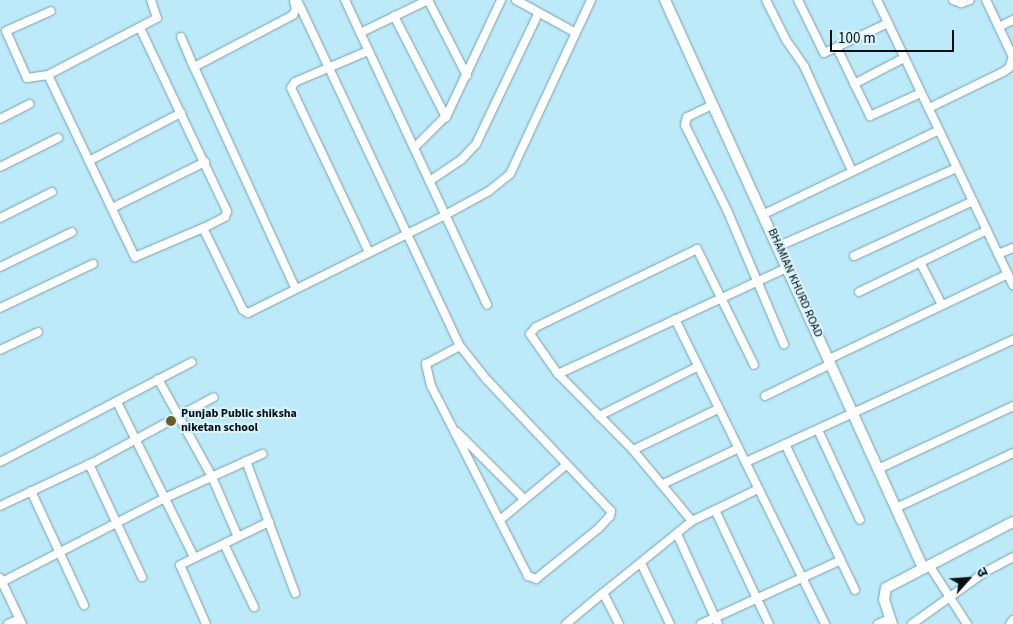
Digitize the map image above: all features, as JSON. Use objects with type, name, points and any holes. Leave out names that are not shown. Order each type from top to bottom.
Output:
[{"type":"street","points":[[51,10],[6,31],[27,78],[48,75],[158,17],[151,0]]},
{"type":"street","points":[[194,67],[293,15],[296,8],[295,0]]},
{"type":"street","points":[[295,0],[460,346],[487,380],[611,511],[610,516],[599,528],[539,577],[532,579],[431,386],[425,367],[428,362],[460,346]]},
{"type":"street","points":[[345,0],[368,51],[416,146],[487,304]]},
{"type":"street","points":[[360,33],[428,0],[467,76]]},
{"type":"street","points":[[416,146],[446,117],[467,76],[501,0]]},
{"type":"street","points":[[516,0],[538,14],[576,33]]},
{"type":"street","points":[[203,228],[244,312],[248,313],[295,288],[408,234],[489,191],[510,174],[591,0]]},
{"type":"street","name":"BHAMIAN KHURD ROAD","points":[[665,0],[712,105],[779,246],[878,469],[926,566]]},
{"type":"street","points":[[766,0],[786,40],[804,66],[852,171]]},
{"type":"street","points":[[798,0],[823,52],[837,48],[888,23]]},
{"type":"street","points":[[888,0],[878,2],[1013,283]]},
{"type":"street","points":[[953,0],[961,3],[970,0]]},
{"type":"street","points":[[929,108],[1009,68],[1013,57],[986,0]]},
{"type":"street","points":[[431,180],[462,159],[476,144],[538,14]]},
{"type":"street","points":[[394,16],[446,117]]},
{"type":"street","points":[[999,27],[1013,20]]},
{"type":"street","points":[[48,75],[136,258],[203,228],[228,213],[140,28]]},
{"type":"street","points":[[181,37],[295,288]]},
{"type":"street","points":[[837,48],[871,116],[921,93]]},
{"type":"street","points":[[368,51],[295,82],[292,88],[370,252]]},
{"type":"street","points":[[854,84],[904,58]]},
{"type":"street","points":[[0,119],[29,104]]},
{"type":"street","points":[[712,105],[687,118],[684,123],[727,210],[784,344]]},
{"type":"street","points":[[89,161],[181,113]]},
{"type":"street","points":[[764,214],[939,130]]},
{"type":"street","points":[[0,167],[58,138]]},
{"type":"street","points":[[112,208],[205,162]]},
{"type":"street","points":[[779,246],[957,168]]},
{"type":"street","points":[[0,218],[52,192]]},
{"type":"street","points":[[854,256],[973,201]]},
{"type":"street","points":[[859,292],[987,230]]},
{"type":"street","points":[[0,267],[72,232]]},
{"type":"street","points":[[998,254],[1013,248]]},
{"type":"street","points":[[692,521],[633,450],[558,374],[532,339],[532,330],[646,272],[697,249],[754,365]]},
{"type":"street","points":[[920,262],[942,305]]},
{"type":"street","points":[[0,308],[93,264]]},
{"type":"street","points":[[558,374],[788,267]]},
{"type":"street","points":[[765,396],[942,305],[1008,274]]},
{"type":"street","points":[[675,319],[736,449],[746,462],[800,578],[825,624]]},
{"type":"street","points":[[0,350],[38,332]]},
{"type":"street","points":[[746,462],[1013,340]]},
{"type":"street","points":[[0,462],[192,362]]},
{"type":"street","points":[[599,416],[697,367]]},
{"type":"street","points":[[158,379],[177,417],[212,476],[238,537]]},
{"type":"street","points":[[0,506],[89,464],[214,397]]},
{"type":"street","points":[[117,402],[194,557]]},
{"type":"street","points":[[878,469],[1013,406]]},
{"type":"street","points":[[633,450],[718,409]]},
{"type":"street","points":[[452,427],[524,499]]},
{"type":"street","points":[[818,430],[860,520]]},
{"type":"street","points":[[785,444],[839,561],[855,590]]},
{"type":"street","points":[[663,484],[736,449]]},
{"type":"street","points":[[896,508],[1013,453]]},
{"type":"street","points":[[8,624],[20,621],[1,581],[165,498],[262,454]]},
{"type":"street","points":[[246,461],[295,593]]},
{"type":"street","points":[[89,464],[142,577]]},
{"type":"street","points":[[500,520],[566,465]]},
{"type":"street","points":[[566,624],[692,521],[758,489]]},
{"type":"street","points":[[31,492],[84,605]]},
{"type":"street","points":[[715,510],[769,624]]},
{"type":"street","points":[[206,624],[180,569],[194,557],[269,522]]},
{"type":"street","points":[[878,624],[891,621],[884,600],[886,588],[1013,522]]},
{"type":"street","points":[[678,534],[716,621]]},
{"type":"street","points":[[224,544],[254,607]]},
{"type":"street","points":[[912,624],[949,596],[1013,557]]},
{"type":"street","points":[[701,624],[716,621],[800,578],[839,561]]},
{"type":"street","points":[[641,563],[670,624]]},
{"type":"street","points":[[926,566],[967,624]]},
{"type":"street","points":[[604,593],[619,624]]},
{"type":"street","points":[[1010,624],[1013,620]]},
{"type":"place","name":"Punjab Public shiksha niketan school","points":[[171,421]]}]
